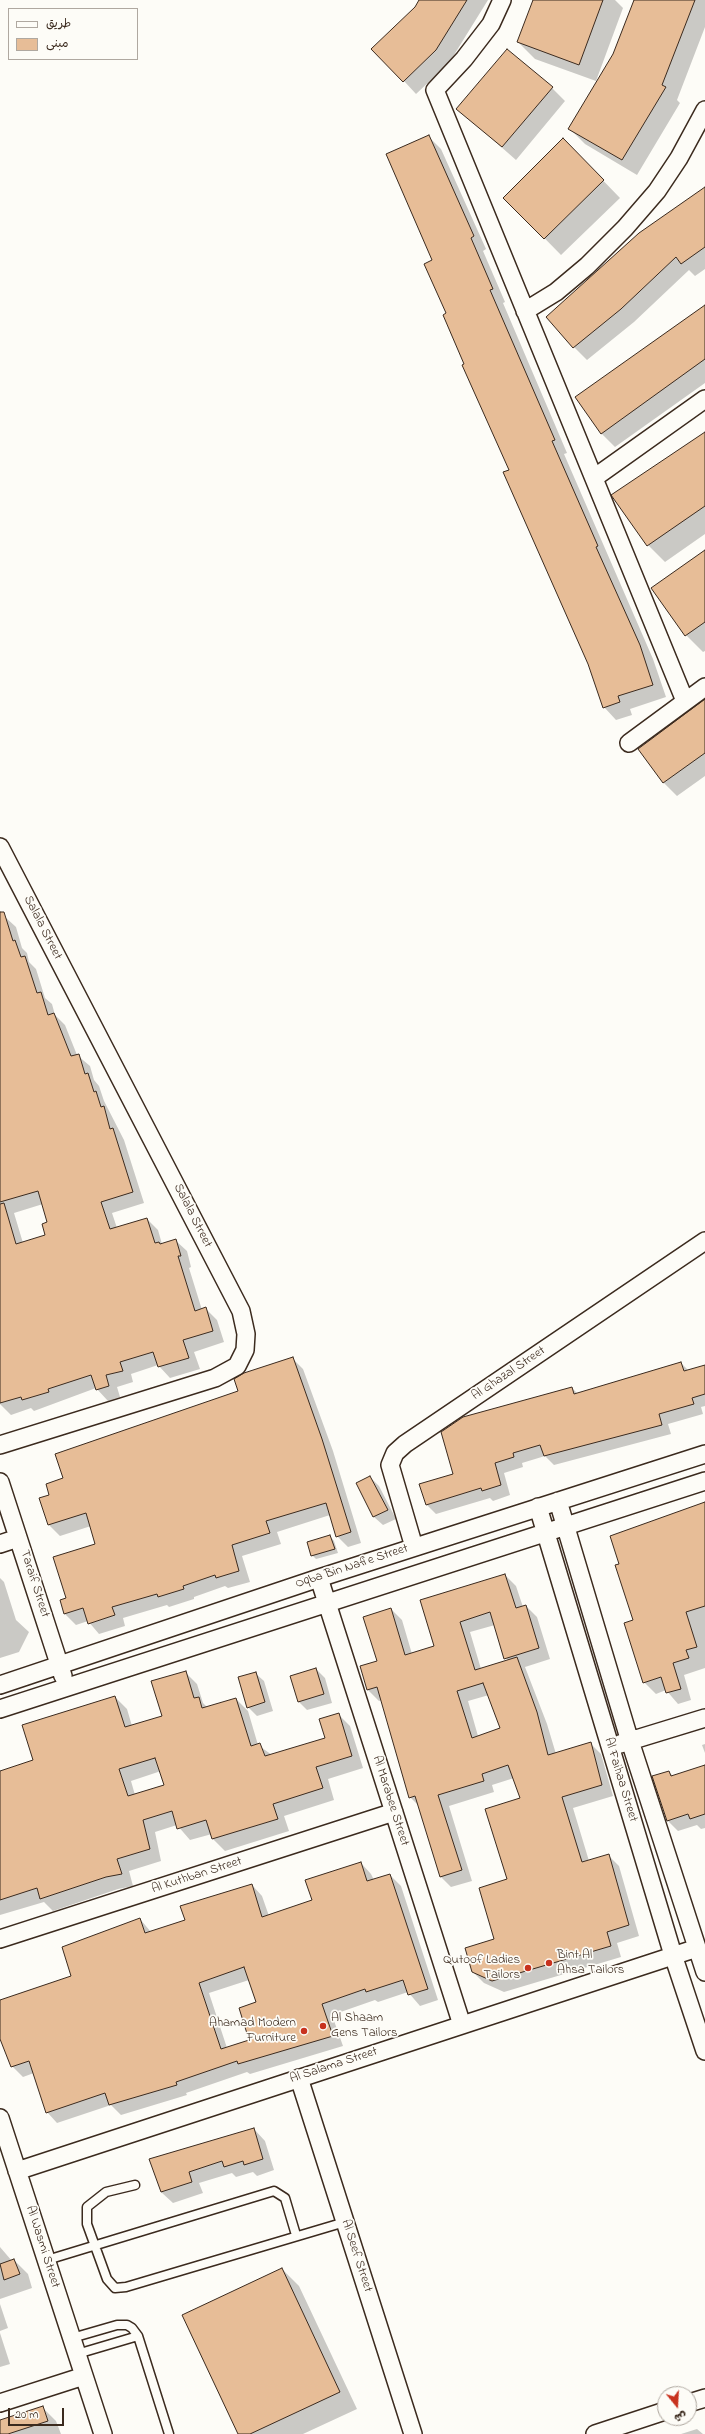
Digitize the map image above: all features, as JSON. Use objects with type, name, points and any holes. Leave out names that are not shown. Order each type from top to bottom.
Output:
[{"type":"street","points":[[502,0],[491,24],[478,42],[435,90],[685,701]]},
{"type":"street","points":[[525,311],[556,292],[587,266],[625,228],[657,191],[679,158],[705,110]]},
{"type":"street","points":[[594,478],[705,399]]},
{"type":"street","points":[[629,743],[705,687]]},
{"type":"street","name":"Salala Street","points":[[0,847],[7,877],[241,1311],[246,1334],[245,1350],[237,1366],[215,1378],[0,1445]]},
{"type":"street","name":"Al Ghazal Street","points":[[414,1547],[390,1465],[394,1454],[405,1444],[705,1241]]},
{"type":"street","name":"Oqba Bin Nafie Street","points":[[0,1685],[414,1547],[705,1454]]},
{"type":"street","name":"Oqba Bin Nafie Street","points":[[0,1709],[328,1604],[546,1531],[705,1481]]},
{"type":"street","name":"Taraif Street","points":[[0,1482],[67,1687]]},
{"type":"street","name":"Al Faihaa Street","points":[[558,1501],[630,1742],[705,1972]]},
{"type":"street","name":"Al Faihaa Street","points":[[538,1507],[673,1955],[705,2051]]},
{"type":"street","points":[[0,1544],[18,1538]]},
{"type":"street","name":"Al Marabee Street","points":[[320,1578],[462,2025]]},
{"type":"street","points":[[610,1747],[705,1718]]},
{"type":"street","name":"Al Kuthban Street","points":[[0,1939],[394,1812]]},
{"type":"street","name":"Al Salama Street","points":[[17,2171],[697,1948]]},
{"type":"street","name":"Al Seef Street","points":[[299,2078],[413,2434]]},
{"type":"street","name":"Al Wasmi Street","points":[[0,2118],[103,2434]]},
{"type":"street","points":[[0,2403],[84,2376]]},
{"type":"street","points":[[597,2434],[657,2414]]},
{"type":"lane","points":[[135,2185],[106,2192],[87,2207],[87,2224],[107,2279],[115,2288],[126,2287],[345,2222]]},
{"type":"lane","points":[[47,2260],[274,2191],[285,2198],[296,2236]]},
{"type":"lane","points":[[75,2346],[122,2324],[132,2328],[138,2336],[169,2434]]},
{"type":"lane","points":[[75,2346],[138,2336]]},
{"type":"building","points":[[419,0],[467,0],[436,50],[403,82],[371,49],[415,7]]},
{"type":"building","points":[[533,0],[603,0],[579,65],[517,42]]},
{"type":"building","points":[[634,0],[695,0],[662,85],[666,87],[622,160],[568,129],[613,54]]},
{"type":"building","points":[[507,49],[553,87],[502,147],[456,109]]},
{"type":"building","points":[[429,135],[474,236],[471,238],[493,289],[490,290],[555,440],[552,441],[598,546],[596,547],[640,645],[653,685],[618,696],[620,702],[603,708],[588,664],[503,472],[509,470],[462,365],[464,364],[443,315],[446,313],[424,264],[432,260],[386,154]]},
{"type":"building","points":[[563,138],[604,180],[544,239],[503,198]]},
{"type":"building","points":[[705,187],[705,247],[681,264],[676,257],[621,309],[573,348],[546,317],[639,233]]},
{"type":"building","points":[[705,305],[705,359],[601,434],[575,397]]},
{"type":"building","points":[[705,432],[705,506],[647,546],[611,495]]},
{"type":"building","points":[[705,550],[705,622],[685,636],[651,588]]},
{"type":"building","points":[[705,699],[705,753],[663,783],[638,749]]},
{"type":"building","points":[[0,912],[4,912],[13,941],[15,940],[21,957],[25,956],[37,993],[41,992],[48,1015],[54,1013],[71,1056],[79,1054],[85,1074],[88,1073],[101,1107],[104,1106],[110,1129],[113,1128],[133,1192],[101,1202],[110,1229],[147,1218],[155,1243],[159,1242],[160,1244],[176,1239],[181,1256],[178,1256],[195,1311],[206,1307],[213,1331],[183,1340],[189,1358],[158,1367],[153,1352],[120,1362],[123,1371],[106,1375],[109,1386],[96,1390],[91,1375],[48,1389],[49,1392],[22,1400],[21,1397],[0,1403],[0,1204],[4,1203],[16,1244],[45,1235],[42,1224],[47,1222],[38,1191],[0,1202]]},
{"type":"building","points":[[293,1357],[322,1439],[351,1532],[336,1537],[326,1503],[266,1521],[270,1533],[232,1545],[239,1571],[216,1578],[215,1575],[183,1586],[184,1589],[158,1597],[157,1594],[112,1607],[115,1615],[88,1624],[83,1608],[64,1614],[60,1600],[66,1598],[53,1557],[95,1544],[86,1513],[48,1525],[39,1498],[49,1495],[46,1484],[63,1478],[55,1454],[238,1391],[234,1379],[244,1373]]},
{"type":"building","points":[[681,1362],[684,1371],[705,1365],[705,1394],[692,1398],[694,1404],[659,1414],[662,1425],[544,1456],[540,1445],[513,1453],[514,1457],[495,1463],[501,1485],[482,1491],[481,1488],[426,1505],[419,1484],[453,1474],[441,1432],[463,1417],[572,1387],[574,1394]]},
{"type":"building","points":[[370,1476],[388,1510],[373,1517],[356,1483]]},
{"type":"building","points":[[705,1502],[705,1606],[686,1612],[697,1647],[686,1650],[689,1658],[673,1663],[681,1689],[666,1693],[661,1677],[643,1683],[624,1623],[633,1620],[615,1565],[619,1564],[610,1536]]},
{"type":"building","points":[[330,1535],[335,1549],[311,1556],[307,1542]]},
{"type":"building","points":[[505,1574],[516,1608],[526,1605],[539,1648],[504,1659],[490,1612],[460,1622],[475,1670],[517,1657],[537,1712],[548,1755],[591,1742],[602,1785],[562,1797],[582,1862],[609,1854],[629,1925],[607,1932],[611,1946],[492,1981],[472,1972],[465,1948],[494,1939],[479,1888],[507,1879],[485,1809],[520,1798],[508,1765],[482,1774],[484,1781],[438,1795],[462,1870],[440,1877],[415,1796],[409,1798],[377,1687],[367,1690],[360,1666],[377,1661],[363,1617],[391,1608],[405,1655],[434,1646],[420,1600]],"holes":[[[483,1683],[500,1728],[472,1738],[457,1691]]]},
{"type":"building","points":[[316,1668],[324,1694],[298,1702],[290,1676]]},
{"type":"building","points":[[186,1671],[194,1698],[199,1697],[202,1708],[236,1698],[251,1746],[260,1743],[265,1756],[325,1738],[319,1719],[339,1713],[352,1756],[316,1767],[323,1788],[273,1804],[278,1819],[212,1839],[206,1820],[177,1829],[172,1811],[143,1820],[150,1849],[117,1859],[122,1874],[106,1877],[40,1899],[37,1888],[0,1900],[0,1771],[33,1760],[22,1725],[115,1696],[125,1727],[162,1716],[151,1681]],"holes":[[[155,1758],[164,1785],[128,1796],[119,1769]]]},
{"type":"building","points":[[256,1672],[265,1702],[247,1708],[238,1677]]},
{"type":"building","points":[[705,1765],[705,1814],[690,1819],[688,1814],[667,1821],[652,1776],[669,1771],[671,1776]]},
{"type":"building","points":[[361,1862],[367,1881],[390,1874],[428,1989],[408,1995],[403,1980],[366,1992],[365,1989],[322,2004],[333,2036],[238,2064],[237,2061],[176,2082],[177,2085],[109,2105],[105,2093],[46,2113],[29,2061],[11,2067],[0,2039],[0,2000],[71,1976],[62,1947],[140,1918],[145,1933],[185,1920],[180,1906],[252,1884],[262,1917],[312,1900],[305,1880]],"holes":[[[244,1967],[256,2002],[239,2008],[249,2040],[221,2049],[199,1983]]]},
{"type":"building","points":[[254,2128],[263,2159],[244,2165],[243,2161],[224,2167],[222,2161],[189,2172],[192,2182],[161,2192],[149,2159]]},
{"type":"building","points":[[14,2259],[20,2274],[4,2280],[0,2264]]},
{"type":"building","points":[[282,2268],[340,2392],[250,2434],[238,2434],[182,2315]]},
{"type":"building","points":[[43,2406],[48,2421],[8,2434],[0,2434],[0,2420]]},
{"type":"place","name":"Bint Al Ahsa Tailors","points":[[549,1963]]},
{"type":"place","name":"Qutoof Ladies Tailors","points":[[528,1968]]},
{"type":"place","name":"Al Shaam Gens Tailors","points":[[323,2026]]},
{"type":"place","name":"Ahamad Modern Furniture","points":[[304,2031]]}]
